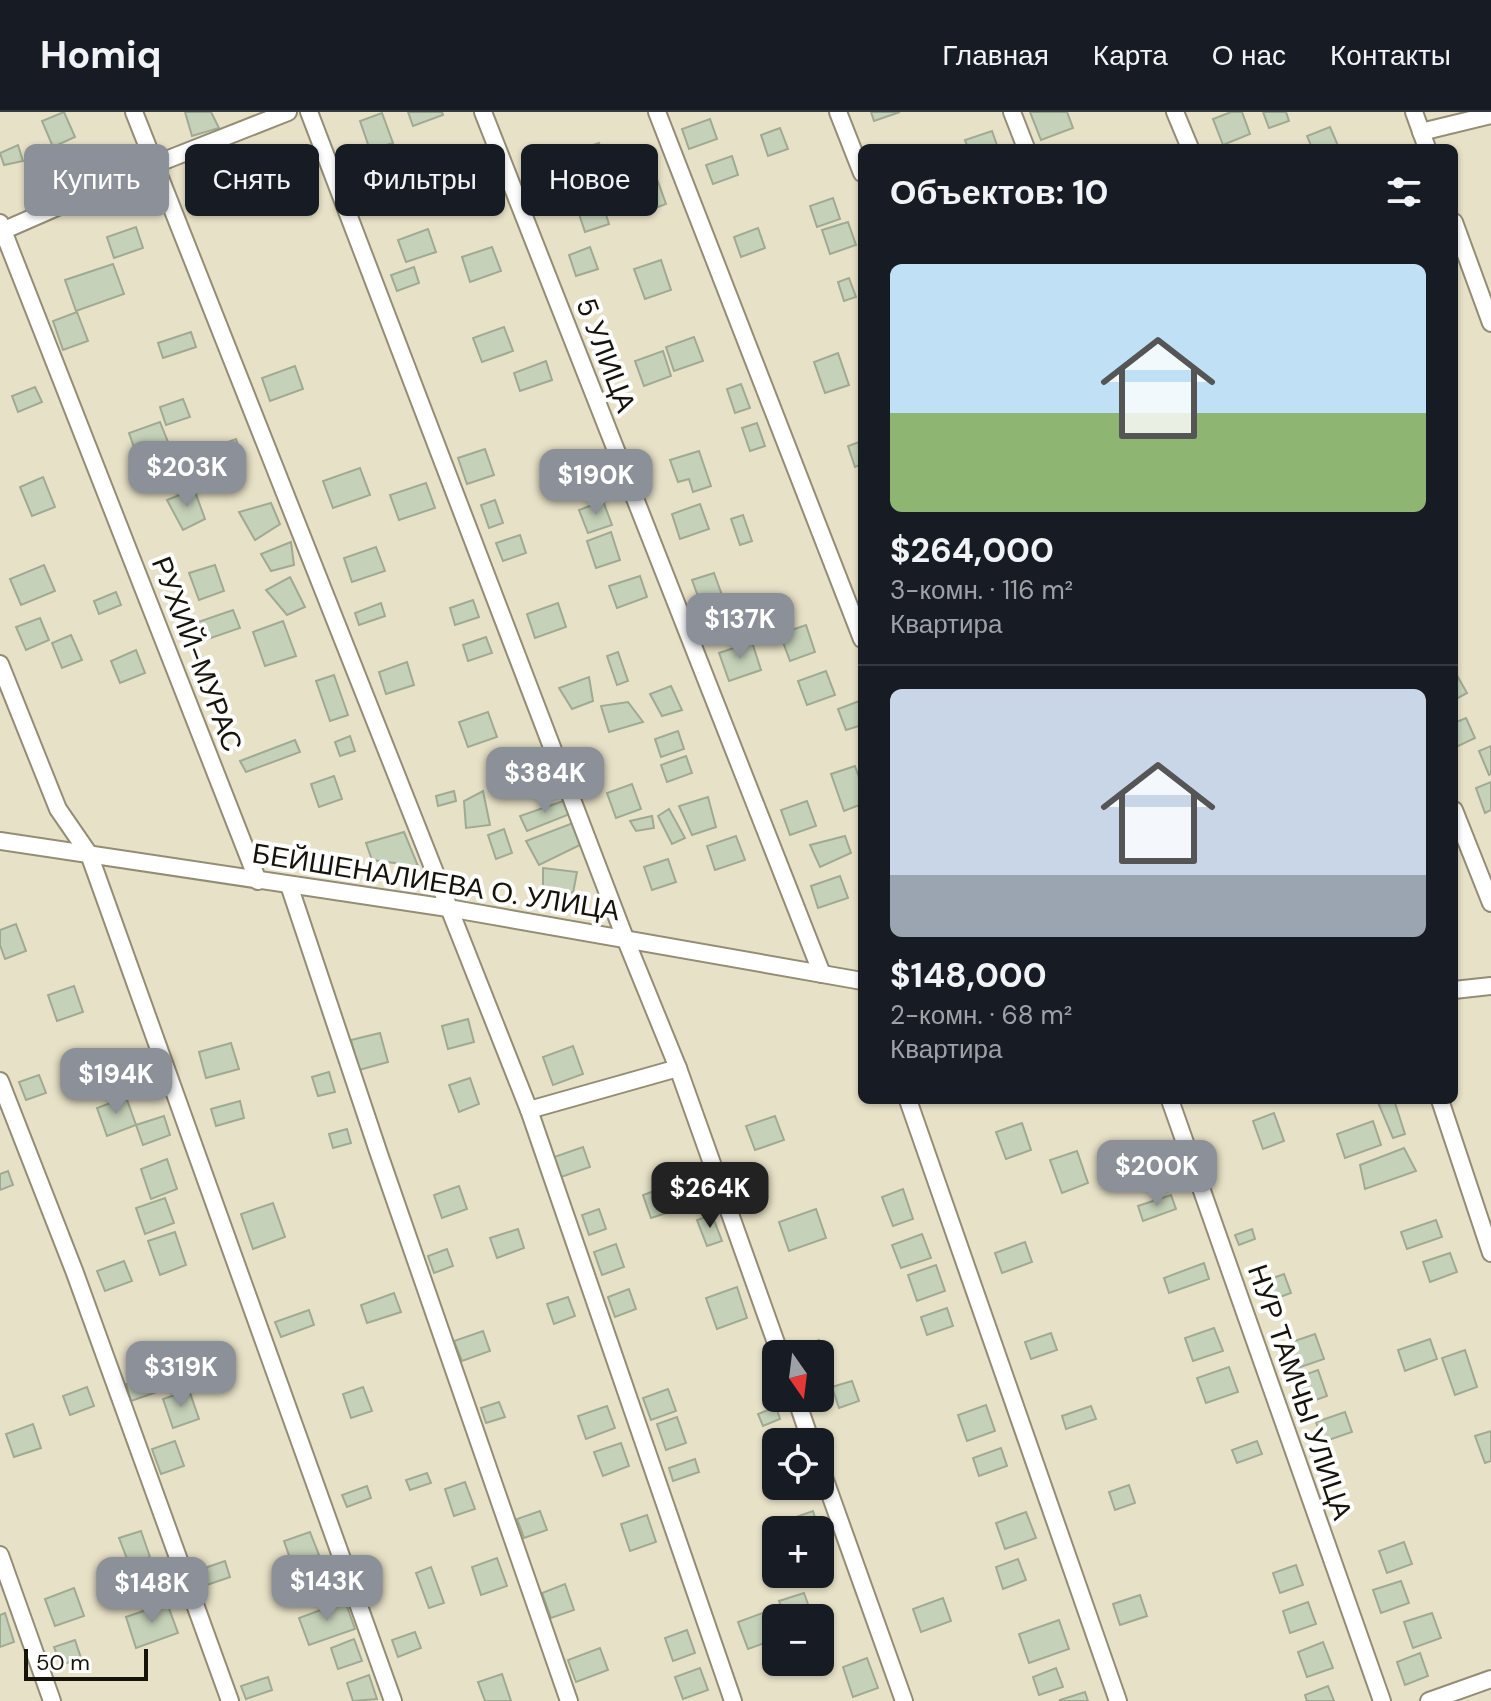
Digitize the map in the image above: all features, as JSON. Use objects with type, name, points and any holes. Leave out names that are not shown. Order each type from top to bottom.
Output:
[{"type":"street","points":[[134,112],[148,144]]},
{"type":"street","points":[[169,159],[288,112]]},
{"type":"street","points":[[309,112],[625,938],[678,1068],[775,1340]]},
{"type":"street","name":"5 УЛИЦА","points":[[483,112],[822,974]]},
{"type":"street","points":[[657,112],[858,629]]},
{"type":"street","points":[[838,112],[858,163]]},
{"type":"street","points":[[1012,112],[1024,144]]},
{"type":"street","points":[[1175,112],[1188,144]]},
{"type":"street","points":[[1414,112],[1424,140],[1491,115]]},
{"type":"street","points":[[169,197],[529,1110],[733,1701]]},
{"type":"street","points":[[1,228],[30,216]]},
{"type":"street","name":"РУХИЙ-МУРАС","points":[[1,228],[258,881]]},
{"type":"street","points":[[1458,233],[1491,323]]},
{"type":"street","points":[[0,664],[58,809],[89,854],[393,1701]]},
{"type":"street","points":[[1458,820],[1491,903]]},
{"type":"street","name":"БЕЙШЕНАЛИЕВА О. УЛИЦА","points":[[0,841],[448,908],[858,980]]},
{"type":"street","points":[[289,885],[569,1701]]},
{"type":"street","points":[[1458,990],[1491,986]]},
{"type":"street","points":[[529,1110],[678,1068]]},
{"type":"street","points":[[0,1081],[75,1273],[230,1701]]},
{"type":"street","points":[[909,1104],[1118,1701]]},
{"type":"street","name":"НУР ТАМЧЫ УЛИЦА","points":[[1171,1104],[1382,1701]]},
{"type":"street","points":[[1441,1104],[1491,1253]]},
{"type":"street","points":[[832,1500],[904,1701]]},
{"type":"street","points":[[0,1555],[52,1701]]},
{"type":"street","points":[[1429,1701],[1491,1679]]},
{"type":"building","points":[[64,112],[75,137],[52,144],[42,121]]},
{"type":"building","points":[[185,112],[211,112],[219,128],[192,136]]},
{"type":"building","points":[[408,112],[442,112],[443,115],[413,126]]},
{"type":"building","points":[[871,112],[900,112],[874,121]]},
{"type":"building","points":[[1030,112],[1067,112],[1073,128],[1041,140]]},
{"type":"building","points":[[1231,112],[1242,112],[1250,134],[1223,144],[1213,119]]},
{"type":"building","points":[[1263,112],[1286,112],[1289,121],[1269,128]]},
{"type":"building","points":[[382,113],[393,143],[368,144],[360,121]]},
{"type":"building","points":[[710,119],[717,139],[689,149],[682,129]]},
{"type":"building","points":[[1330,127],[1337,144],[1310,144],[1307,136]]},
{"type":"building","points":[[780,128],[788,149],[768,156],[761,135]]},
{"type":"building","points":[[992,131],[997,144],[966,144],[965,140]]},
{"type":"building","points":[[18,145],[23,161],[4,165],[0,153]]},
{"type":"building","points":[[732,156],[738,175],[713,184],[706,165]]},
{"type":"building","points":[[658,182],[666,204],[658,207]]},
{"type":"building","points":[[833,198],[840,219],[817,227],[810,206]]},
{"type":"building","points":[[580,216],[606,216],[609,224],[585,232]]},
{"type":"building","points":[[848,222],[856,245],[830,254],[822,230]]},
{"type":"building","points":[[136,227],[143,248],[114,258],[107,237]]},
{"type":"building","points":[[758,228],[765,248],[741,257],[734,237]]},
{"type":"building","points":[[428,229],[436,252],[406,262],[398,240]]},
{"type":"building","points":[[492,247],[501,271],[470,282],[462,257]]},
{"type":"building","points":[[590,247],[598,269],[576,276],[569,255]]},
{"type":"building","points":[[661,260],[671,290],[645,299],[634,269]]},
{"type":"building","points":[[113,264],[124,294],[76,311],[65,280]]},
{"type":"building","points":[[414,267],[419,283],[397,291],[391,275]]},
{"type":"building","points":[[849,278],[856,297],[844,301],[838,282]]},
{"type":"building","points":[[77,312],[88,341],[63,350],[53,321]]},
{"type":"building","points":[[504,327],[513,351],[482,362],[473,338]]},
{"type":"building","points":[[191,332],[196,347],[163,358],[158,343]]},
{"type":"building","points":[[694,337],[703,361],[674,371],[666,347]]},
{"type":"building","points":[[663,351],[671,376],[644,386],[635,361]]},
{"type":"building","points":[[838,353],[849,385],[825,393],[814,362]]},
{"type":"building","points":[[546,361],[552,380],[520,391],[514,373]]},
{"type":"building","points":[[295,366],[303,389],[270,401],[262,378]]},
{"type":"building","points":[[741,384],[750,408],[735,413],[727,389]]},
{"type":"building","points":[[35,387],[42,402],[18,412],[12,396]]},
{"type":"building","points":[[183,399],[190,417],[166,425],[160,407]]},
{"type":"building","points":[[160,422],[168,442],[136,453],[129,433]]},
{"type":"building","points":[[757,423],[765,446],[750,451],[742,428]]},
{"type":"building","points":[[236,439],[242,457],[215,467],[209,449]]},
{"type":"building","points":[[858,442],[858,466],[855,467],[848,446]]},
{"type":"building","points":[[485,449],[494,475],[467,484],[458,458]]},
{"type":"building","points":[[699,451],[711,486],[693,492],[689,479],[678,482],[670,460]]},
{"type":"building","points":[[186,456],[189,471],[160,482],[159,469]]},
{"type":"building","points":[[360,468],[370,495],[333,508],[323,481]]},
{"type":"building","points":[[43,477],[55,507],[32,516],[20,487]]},
{"type":"building","points":[[426,483],[435,508],[399,520],[390,495]]},
{"type":"building","points":[[194,489],[205,519],[183,530],[167,500]]},
{"type":"building","points":[[495,500],[503,523],[489,528],[481,505]]},
{"type":"building","points":[[603,501],[612,525],[588,533],[579,510]]},
{"type":"building","points":[[271,503],[280,524],[255,540],[239,512]]},
{"type":"building","points":[[700,504],[709,529],[680,539],[672,514]]},
{"type":"building","points":[[743,515],[752,541],[740,545],[731,519]]},
{"type":"building","points":[[611,532],[620,560],[596,568],[587,541]]},
{"type":"building","points":[[520,535],[526,553],[503,561],[496,543]]},
{"type":"building","points":[[291,542],[294,565],[271,571],[261,554]]},
{"type":"building","points":[[376,547],[385,571],[352,582],[344,558]]},
{"type":"building","points":[[44,565],[55,591],[21,605],[10,579]]},
{"type":"building","points":[[215,565],[224,591],[199,600],[189,573]]},
{"type":"building","points":[[714,573],[722,595],[700,602],[692,580]]},
{"type":"building","points":[[640,576],[647,597],[617,608],[609,586]]},
{"type":"building","points":[[290,577],[305,607],[287,615],[266,590]]},
{"type":"building","points":[[116,592],[121,605],[99,614],[94,601]]},
{"type":"building","points":[[473,600],[479,617],[455,625],[450,608]]},
{"type":"building","points":[[381,603],[385,616],[359,625],[355,613]]},
{"type":"building","points":[[558,603],[566,627],[535,638],[527,614]]},
{"type":"building","points":[[233,610],[240,628],[205,640],[198,622]]},
{"type":"building","points":[[40,618],[49,640],[26,650],[16,627]]},
{"type":"building","points":[[283,621],[296,656],[265,666],[253,632]]},
{"type":"building","points":[[806,625],[815,652],[790,661],[780,634]]},
{"type":"building","points":[[71,635],[82,660],[62,668],[52,643]]},
{"type":"building","points":[[486,637],[492,653],[468,661],[463,645]]},
{"type":"building","points":[[752,642],[761,670],[729,681],[719,653]]},
{"type":"building","points":[[136,650],[145,673],[120,683],[111,661]]},
{"type":"building","points":[[618,652],[628,681],[617,685],[607,656]]},
{"type":"building","points":[[407,662],[414,685],[386,694],[379,672]]},
{"type":"building","points":[[826,671],[835,695],[807,705],[798,681]]},
{"type":"building","points":[[334,675],[348,715],[330,721],[316,681]]},
{"type":"building","points":[[589,677],[593,701],[572,709],[559,688]]},
{"type":"building","points":[[1458,677],[1467,693],[1458,698]]},
{"type":"building","points":[[671,686],[682,710],[662,716],[650,694]]},
{"type":"building","points":[[628,702],[643,722],[609,732],[601,706]]},
{"type":"building","points":[[858,702],[858,726],[846,730],[838,709]]},
{"type":"building","points":[[488,712],[497,737],[468,747],[459,722]]},
{"type":"building","points":[[1466,718],[1475,738],[1458,746],[1458,721]]},
{"type":"building","points":[[678,731],[684,749],[661,757],[655,739]]},
{"type":"building","points":[[350,736],[355,751],[340,756],[335,742]]},
{"type":"building","points":[[295,740],[300,752],[246,772],[240,761]]},
{"type":"building","points":[[1491,746],[1491,774],[1489,775],[1479,751]]},
{"type":"building","points":[[686,756],[692,773],[667,782],[661,765]]},
{"type":"building","points":[[541,763],[549,785],[517,796],[509,774]]},
{"type":"building","points":[[855,766],[858,806],[844,811],[831,774]]},
{"type":"building","points":[[334,776],[342,799],[319,807],[311,784]]},
{"type":"building","points":[[1491,782],[1491,810],[1485,813],[1476,788]]},
{"type":"building","points":[[632,784],[641,809],[616,818],[607,793]]},
{"type":"building","points":[[454,791],[456,801],[438,806],[436,796]]},
{"type":"building","points":[[483,791],[490,825],[466,828],[464,801]]},
{"type":"building","points":[[708,797],[716,827],[692,835],[679,806]]},
{"type":"building","points":[[566,800],[570,814],[527,831],[520,816]]},
{"type":"building","points":[[807,801],[816,826],[790,835],[781,810]]},
{"type":"building","points":[[669,809],[685,838],[672,844],[658,816]]},
{"type":"building","points":[[652,816],[654,828],[636,831],[630,821]]},
{"type":"building","points":[[573,823],[582,844],[539,865],[526,841]]},
{"type":"building","points":[[504,829],[512,853],[496,859],[488,835]]},
{"type":"building","points":[[404,832],[418,866],[372,860],[366,843]]},
{"type":"building","points":[[736,836],[745,860],[715,870],[707,846]]},
{"type":"building","points":[[845,836],[851,853],[820,867],[810,845]]},
{"type":"building","points":[[668,859],[676,882],[652,890],[644,867]]},
{"type":"building","points":[[543,868],[577,872],[573,893],[543,886]]},
{"type":"building","points":[[840,876],[848,898],[818,908],[811,886]]},
{"type":"building","points":[[16,924],[26,951],[5,959],[0,945],[0,930]]},
{"type":"building","points":[[74,986],[83,1012],[57,1021],[48,995]]},
{"type":"building","points":[[468,1019],[474,1042],[448,1049],[442,1026]]},
{"type":"building","points":[[380,1033],[388,1062],[359,1070],[351,1040]]},
{"type":"building","points":[[231,1043],[239,1069],[206,1078],[199,1052]]},
{"type":"building","points":[[573,1046],[583,1074],[553,1085],[543,1057]]},
{"type":"building","points":[[329,1072],[335,1092],[318,1096],[312,1077]]},
{"type":"building","points":[[39,1075],[46,1093],[26,1100],[19,1082]]},
{"type":"building","points":[[470,1078],[479,1104],[459,1112],[449,1085]]},
{"type":"building","points":[[126,1097],[136,1125],[107,1136],[97,1108]]},
{"type":"building","points":[[240,1101],[244,1118],[216,1126],[211,1109]]},
{"type":"building","points":[[1379,1104],[1395,1104],[1405,1134],[1393,1138]]},
{"type":"building","points":[[1274,1113],[1284,1141],[1263,1149],[1253,1121]]},
{"type":"building","points":[[164,1116],[170,1135],[143,1145],[136,1125]]},
{"type":"building","points":[[775,1116],[784,1140],[755,1150],[746,1126]]},
{"type":"building","points":[[1373,1121],[1381,1145],[1345,1158],[1337,1134]]},
{"type":"building","points":[[1022,1123],[1031,1150],[1006,1159],[996,1132]]},
{"type":"building","points":[[347,1129],[351,1143],[333,1148],[329,1134]]},
{"type":"building","points":[[583,1147],[590,1167],[561,1177],[554,1157]]},
{"type":"building","points":[[1404,1148],[1416,1171],[1365,1189],[1360,1165]]},
{"type":"building","points":[[1077,1151],[1088,1183],[1062,1193],[1050,1160]]},
{"type":"building","points":[[167,1159],[177,1189],[151,1199],[141,1169]]},
{"type":"building","points":[[8,1171],[13,1185],[0,1190],[0,1174]]},
{"type":"building","points":[[670,1185],[678,1209],[651,1218],[643,1195]]},
{"type":"building","points":[[459,1186],[467,1209],[442,1218],[434,1195]]},
{"type":"building","points":[[903,1189],[913,1219],[893,1226],[882,1197]]},
{"type":"building","points":[[1171,1195],[1176,1209],[1143,1221],[1138,1206]]},
{"type":"building","points":[[165,1198],[174,1223],[145,1234],[136,1208]]},
{"type":"building","points":[[273,1203],[285,1237],[253,1249],[241,1214]]},
{"type":"building","points":[[599,1209],[606,1229],[589,1235],[582,1215]]},
{"type":"building","points":[[816,1209],[826,1238],[789,1251],[779,1222]]},
{"type":"building","points":[[712,1215],[722,1241],[707,1246],[697,1220]]},
{"type":"building","points":[[1436,1220],[1442,1237],[1407,1249],[1401,1232]]},
{"type":"building","points":[[518,1229],[524,1248],[497,1258],[490,1238]]},
{"type":"building","points":[[1252,1229],[1255,1239],[1239,1245],[1235,1235]]},
{"type":"building","points":[[175,1232],[186,1265],[160,1275],[148,1241]]},
{"type":"building","points":[[922,1234],[931,1258],[901,1268],[892,1245]]},
{"type":"building","points":[[1025,1242],[1032,1262],[1002,1273],[995,1253]]},
{"type":"building","points":[[616,1244],[624,1267],[602,1275],[594,1252]]},
{"type":"building","points":[[447,1249],[453,1266],[434,1273],[428,1256]]},
{"type":"building","points":[[1450,1253],[1457,1272],[1430,1282],[1423,1262]]},
{"type":"building","points":[[124,1261],[132,1281],[105,1291],[97,1271]]},
{"type":"building","points":[[1204,1263],[1209,1279],[1169,1293],[1164,1278]]},
{"type":"building","points":[[936,1265],[945,1291],[917,1301],[908,1275]]},
{"type":"building","points":[[1284,1274],[1291,1293],[1269,1301],[1262,1282]]},
{"type":"building","points":[[737,1287],[747,1318],[717,1329],[706,1298]]},
{"type":"building","points":[[629,1289],[636,1309],[615,1317],[608,1297]]},
{"type":"building","points":[[394,1293],[401,1312],[367,1323],[361,1305]]},
{"type":"building","points":[[568,1297],[575,1316],[554,1324],[547,1304]]},
{"type":"building","points":[[947,1308],[953,1326],[927,1335],[921,1317]]},
{"type":"building","points":[[309,1310],[314,1325],[281,1337],[275,1322]]},
{"type":"building","points":[[1214,1328],[1223,1351],[1193,1361],[1185,1338]]},
{"type":"building","points":[[483,1331],[490,1351],[462,1361],[454,1341]]},
{"type":"building","points":[[1051,1333],[1057,1350],[1031,1359],[1025,1342]]},
{"type":"building","points":[[1315,1334],[1324,1359],[1292,1370],[1283,1345]]},
{"type":"building","points":[[1430,1339],[1437,1359],[1405,1371],[1398,1350]]},
{"type":"building","points":[[1465,1350],[1477,1387],[1455,1395],[1442,1358]]},
{"type":"building","points":[[1229,1367],[1238,1392],[1206,1403],[1197,1378]]},
{"type":"building","points":[[1318,1370],[1327,1396],[1305,1404],[1296,1378]]},
{"type":"building","points":[[151,1375],[157,1392],[131,1401],[126,1384]]},
{"type":"building","points":[[852,1381],[859,1401],[839,1408],[834,1386]]},
{"type":"building","points":[[87,1387],[94,1406],[70,1415],[63,1396]]},
{"type":"building","points":[[363,1387],[372,1411],[351,1418],[343,1394]]},
{"type":"building","points":[[668,1389],[676,1411],[651,1420],[643,1398]]},
{"type":"building","points":[[189,1390],[199,1419],[173,1428],[163,1399]]},
{"type":"building","points":[[499,1402],[505,1417],[486,1423],[481,1408]]},
{"type":"building","points":[[986,1405],[995,1431],[967,1441],[958,1415]]},
{"type":"building","points":[[607,1406],[615,1428],[586,1439],[578,1416]]},
{"type":"building","points":[[1091,1406],[1096,1419],[1066,1429],[1062,1416]]},
{"type":"building","points":[[778,1412],[780,1419],[763,1426],[758,1414]]},
{"type":"building","points":[[1345,1412],[1352,1432],[1323,1442],[1316,1422]]},
{"type":"building","points":[[677,1417],[686,1443],[666,1450],[657,1424]]},
{"type":"building","points":[[33,1424],[41,1448],[14,1457],[6,1434]]},
{"type":"building","points":[[1491,1431],[1491,1461],[1485,1463],[1475,1436]]},
{"type":"building","points":[[175,1441],[184,1466],[161,1474],[152,1449]]},
{"type":"building","points":[[1257,1441],[1262,1454],[1237,1463],[1232,1450]]},
{"type":"building","points":[[621,1443],[629,1466],[603,1476],[594,1452]]},
{"type":"building","points":[[1001,1448],[1007,1466],[979,1476],[973,1458]]},
{"type":"building","points":[[695,1459],[699,1472],[673,1481],[669,1468]]},
{"type":"building","points":[[427,1473],[431,1483],[410,1490],[406,1480]]},
{"type":"building","points":[[465,1482],[475,1509],[454,1516],[445,1489]]},
{"type":"building","points":[[1129,1485],[1135,1503],[1115,1510],[1109,1492]]},
{"type":"building","points":[[367,1486],[371,1498],[347,1507],[342,1495]]},
{"type":"building","points":[[540,1511],[547,1530],[524,1538],[517,1519]]},
{"type":"building","points":[[1026,1512],[1036,1538],[1005,1549],[996,1523]]},
{"type":"building","points":[[647,1515],[656,1542],[630,1551],[621,1524]]},
{"type":"building","points":[[141,1531],[150,1557],[129,1564],[119,1538]]},
{"type":"building","points":[[310,1532],[319,1555],[292,1564],[284,1541]]},
{"type":"building","points":[[1404,1542],[1412,1564],[1387,1573],[1379,1551]]},
{"type":"building","points":[[497,1558],[507,1586],[481,1595],[472,1567]]},
{"type":"building","points":[[1018,1559],[1026,1580],[1003,1589],[996,1567]]},
{"type":"building","points":[[225,1561],[230,1577],[204,1586],[199,1570]]},
{"type":"building","points":[[1296,1565],[1303,1585],[1280,1593],[1273,1573]]},
{"type":"building","points":[[431,1567],[444,1603],[429,1608],[416,1573]]},
{"type":"building","points":[[1401,1581],[1409,1603],[1381,1613],[1373,1590]]},
{"type":"building","points":[[565,1584],[574,1610],[551,1618],[542,1593]]},
{"type":"building","points":[[74,1588],[84,1616],[55,1626],[45,1599]]},
{"type":"building","points":[[804,1593],[808,1604],[780,1604],[779,1601]]},
{"type":"building","points":[[1140,1595],[1147,1616],[1120,1625],[1113,1604]]},
{"type":"building","points":[[943,1598],[951,1621],[921,1632],[913,1609]]},
{"type":"building","points":[[345,1601],[355,1629],[309,1645],[299,1618]]},
{"type":"building","points":[[1308,1602],[1316,1624],[1290,1633],[1283,1611]]},
{"type":"building","points":[[167,1603],[178,1633],[136,1648],[126,1617]]},
{"type":"building","points":[[5,1613],[14,1642],[0,1647],[0,1615]]},
{"type":"building","points":[[762,1613],[762,1644],[748,1649],[738,1622]]},
{"type":"building","points":[[1432,1613],[1441,1638],[1413,1648],[1404,1622]]},
{"type":"building","points":[[1059,1620],[1069,1649],[1029,1663],[1019,1634]]},
{"type":"building","points":[[687,1630],[695,1653],[673,1661],[665,1638]]},
{"type":"building","points":[[415,1632],[421,1648],[398,1657],[392,1640]]},
{"type":"building","points":[[354,1639],[362,1661],[338,1669],[331,1648]]},
{"type":"building","points":[[75,1640],[81,1658],[61,1665],[54,1647]]},
{"type":"building","points":[[1323,1642],[1333,1668],[1307,1677],[1298,1652]]},
{"type":"building","points":[[600,1648],[608,1670],[576,1682],[568,1660]]},
{"type":"building","points":[[1420,1653],[1428,1676],[1405,1685],[1397,1662]]},
{"type":"building","points":[[867,1658],[878,1688],[853,1697],[843,1667]]},
{"type":"building","points":[[700,1668],[708,1690],[683,1699],[675,1677]]},
{"type":"building","points":[[1056,1668],[1063,1687],[1039,1695],[1033,1677]]},
{"type":"building","points":[[502,1674],[511,1701],[485,1701],[478,1682]]},
{"type":"building","points":[[369,1675],[377,1699],[353,1701],[347,1683]]},
{"type":"building","points":[[268,1677],[272,1690],[246,1699],[241,1686]]},
{"type":"building","points":[[1328,1686],[1334,1701],[1307,1701],[1305,1695]]},
{"type":"building","points":[[1085,1692],[1088,1701],[1060,1701],[1060,1700]]}]
